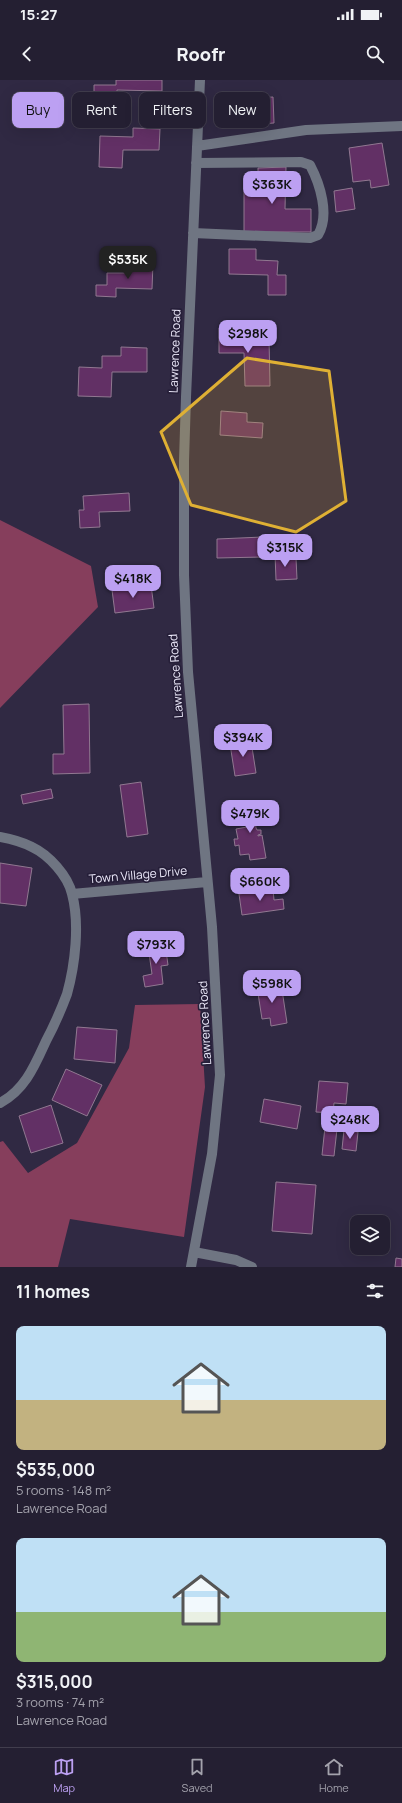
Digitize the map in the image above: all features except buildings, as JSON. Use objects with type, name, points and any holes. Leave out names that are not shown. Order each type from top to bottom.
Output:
[{"type":"street","name":"Lawrence Road","points":[[191,1267],[212,1154],[220,1075],[216,988],[188,672],[184,575],[184,461],[200,80]]},
{"type":"street","points":[[197,146],[306,130],[402,126]]},
{"type":"street","points":[[193,233],[310,238],[318,235],[323,221],[322,197],[310,165],[301,162],[196,163]]},
{"type":"street","points":[[0,837],[18,841],[42,853],[58,870],[72,894],[75,939],[71,977],[66,995],[30,1075],[20,1088],[8,1099],[0,1103]]},
{"type":"street","name":"Town Village Drive","points":[[72,894],[206,882]]},
{"type":"street","points":[[194,1252],[236,1260],[252,1267]]},
{"type":"highlighted area","points":[[247,358],[329,371],[346,501],[296,532],[191,505],[161,432]]},
{"type":"shaded area","points":[[0,520],[91,566],[98,607],[0,708]]},
{"type":"shaded area","points":[[200,1004],[205,1087],[184,1237],[70,1219],[58,1267],[0,1267],[0,1142],[3,1141],[28,1173],[77,1143],[129,1048],[135,1005]]}]
